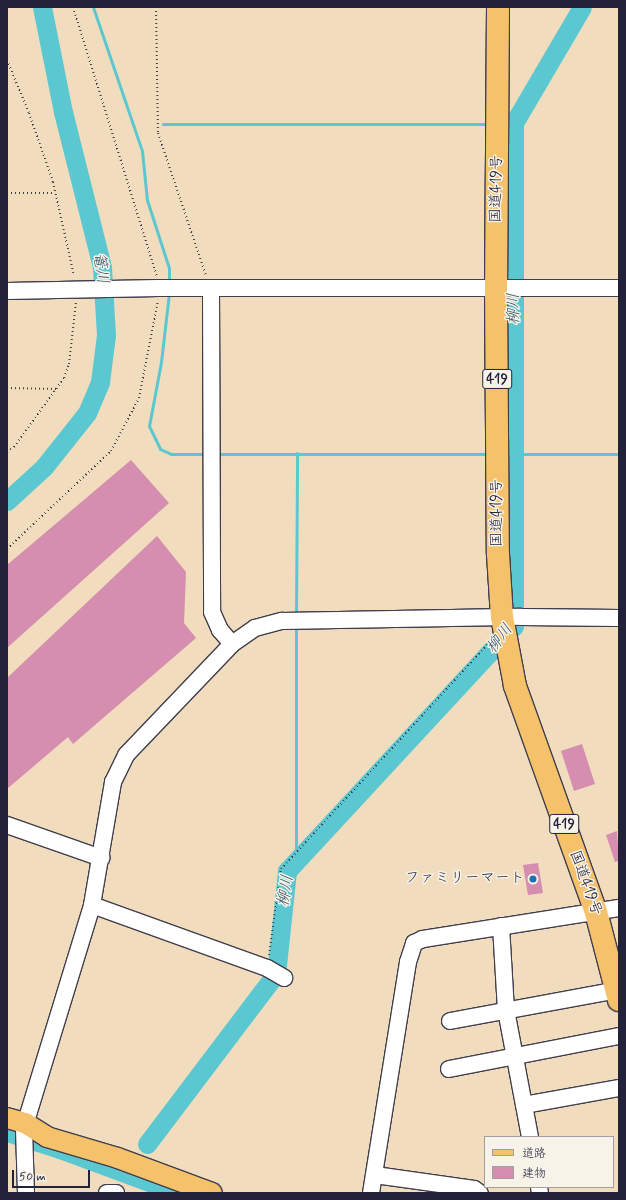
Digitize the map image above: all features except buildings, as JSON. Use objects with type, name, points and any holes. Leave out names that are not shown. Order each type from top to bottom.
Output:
[{"type":"highway","name":"国道419号","points":[[498,7],[501,288],[498,554],[515,686],[596,912],[618,995]]},
{"type":"main road","points":[[19,1123],[47,1136],[118,1158],[212,1193]]},
{"type":"street","points":[[7,291],[158,288],[619,288]]},
{"type":"street","points":[[211,289],[212,612],[220,630],[232,644]]},
{"type":"street","points":[[26,1193],[19,1123],[92,904],[113,782],[126,755],[232,644],[255,628],[282,621],[507,626],[619,618]]},
{"type":"street","points":[[7,825],[101,858]]},
{"type":"street","points":[[92,904],[268,969],[284,978]]},
{"type":"street","points":[[371,1193],[375,1175],[387,1087],[412,947],[423,939],[619,908]]},
{"type":"street","points":[[501,926],[506,1010],[530,1136]]},
{"type":"street","points":[[450,1021],[506,1010],[618,995]]},
{"type":"street","points":[[449,1070],[619,1036]]},
{"type":"street","points":[[524,1105],[619,1088]]},
{"type":"street","points":[[375,1175],[474,1189],[480,1193]]},
{"type":"street","points":[[107,1193],[116,1193]]},
{"type":"path","points":[[7,549],[111,451],[139,398],[159,303],[157,274],[73,7]]},
{"type":"path","points":[[156,7],[158,133],[211,289]]},
{"type":"path","points":[[7,60],[29,113],[53,182],[54,193],[76,290],[76,325],[70,364],[57,389],[7,452]]},
{"type":"path","points":[[7,193],[54,193]]},
{"type":"path","points":[[7,388],[57,389]]},
{"type":"path","points":[[268,969],[281,869],[507,626]]},
{"type":"waterway","name":"篭川","points":[[7,501],[44,467],[87,413],[100,382],[106,335],[102,267],[63,112],[42,7]]},
{"type":"waterway","points":[[93,7],[142,151],[147,200],[169,268],[169,283]]},
{"type":"waterway","name":"柳川","points":[[147,1144],[272,979],[277,965],[287,871],[514,626],[514,123],[582,7]]},
{"type":"waterway","points":[[163,124],[489,124]]},
{"type":"waterway","points":[[169,293],[161,362],[149,426],[160,449],[171,454],[207,454]]},
{"type":"waterway","points":[[296,615],[297,453]]},
{"type":"waterway","points":[[216,454],[487,454]]},
{"type":"waterway","points":[[521,454],[619,454]]},
{"type":"waterway","points":[[296,625],[296,862]]},
{"type":"waterway","points":[[7,1132],[60,1149],[179,1193]]},
{"type":"place","name":"ファミリーマート","points":[[533,879]]}]
